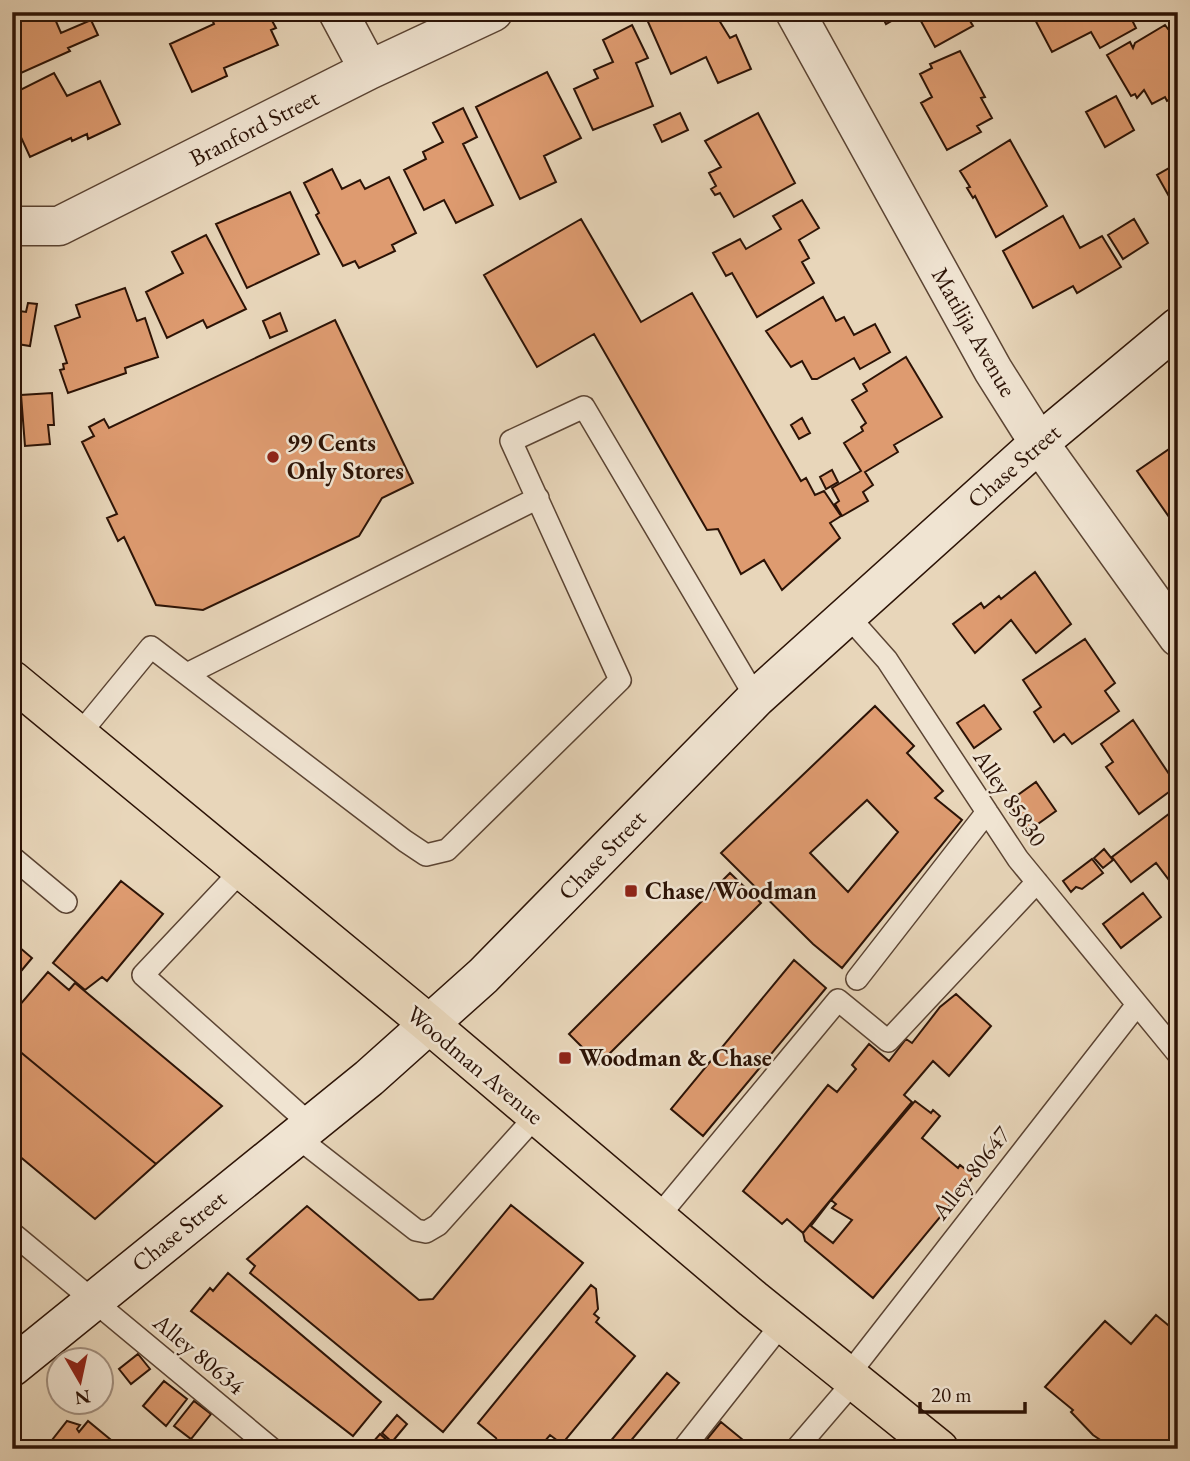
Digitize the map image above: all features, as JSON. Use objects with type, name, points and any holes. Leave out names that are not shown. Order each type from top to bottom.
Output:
[{"type":"main road","name":"Woodman Avenue","points":[[12,680],[939,1449]]},
{"type":"street","points":[[338,12],[369,70]]},
{"type":"street","name":"Branford Street","points":[[12,226],[59,226],[369,70],[493,12]]},
{"type":"street","name":"Matilija Avenue","points":[[795,12],[993,370],[1039,443],[1178,637]]},
{"type":"street","name":"Chase Street","points":[[12,1367],[304,1131],[429,1024],[482,976],[756,698],[1039,443],[1178,327]]},
{"type":"lane","points":[[79,736],[151,647],[415,848],[426,855],[447,849],[620,680],[511,440],[583,407],[756,698]]},
{"type":"lane","points":[[187,674],[538,498]]},
{"type":"lane","name":"Alley 85830","points":[[847,614],[887,660],[1037,883],[1178,1054]]},
{"type":"lane","points":[[858,979],[987,812]]},
{"type":"lane","points":[[12,857],[66,902]]},
{"type":"lane","points":[[242,871],[143,975],[304,1131],[415,1230],[426,1232],[438,1224],[536,1116]]},
{"type":"lane","points":[[657,1217],[838,1000],[888,1041],[1037,883]]},
{"type":"lane","name":"Alley 80647","points":[[796,1449],[1136,1006]]},
{"type":"lane","name":"Alley 80634","points":[[12,1233],[272,1449]]},
{"type":"lane","points":[[683,1449],[784,1321]]},
{"type":"building","points":[[12,12],[52,12],[61,33],[91,20],[98,35],[12,77]]},
{"type":"building","points":[[209,12],[269,15],[276,28],[271,30],[278,45],[224,68],[227,76],[192,92],[170,44],[214,24]]},
{"type":"building","points":[[652,12],[714,12],[730,38],[736,35],[751,69],[718,83],[706,57],[671,74],[645,15]]},
{"type":"building","points":[[880,12],[907,12],[886,24]]},
{"type":"building","points":[[916,12],[969,12],[967,16],[973,26],[935,47]]},
{"type":"building","points":[[1031,12],[1135,12],[1137,17],[1132,20],[1136,28],[1100,48],[1091,32],[1052,52]]},
{"type":"building","points":[[632,25],[648,58],[636,63],[653,106],[593,130],[574,89],[598,78],[594,70],[613,62],[603,40]]},
{"type":"building","points":[[1165,25],[1168,29],[1174,25],[1178,30],[1178,95],[1167,101],[1165,97],[1152,104],[1144,90],[1137,98],[1135,94],[1131,96],[1107,55],[1130,42],[1133,48],[1135,43]]},
{"type":"building","points":[[960,51],[985,97],[981,98],[992,118],[977,126],[981,132],[947,150],[921,103],[932,97],[920,74],[932,68],[930,64]]},
{"type":"building","points":[[547,72],[581,138],[544,156],[556,182],[520,199],[476,107]]},
{"type":"building","points":[[54,73],[67,96],[100,81],[120,124],[88,139],[87,134],[72,141],[71,138],[30,157],[14,122],[12,94]]},
{"type":"building","points":[[1116,96],[1134,130],[1105,147],[1086,112]]},
{"type":"building","points":[[463,108],[477,137],[463,144],[493,205],[456,223],[444,200],[424,210],[404,170],[426,159],[423,152],[443,142],[433,123]]},
{"type":"building","points":[[680,113],[688,130],[662,142],[654,125]]},
{"type":"building","points":[[758,113],[795,183],[734,217],[720,193],[715,195],[711,189],[716,186],[709,173],[721,167],[705,141]]},
{"type":"building","points":[[1010,140],[1047,206],[996,237],[960,171]]},
{"type":"building","points":[[1178,163],[1178,205],[1175,207],[1157,175]]},
{"type":"building","points":[[332,169],[342,189],[360,180],[365,189],[389,177],[416,233],[392,245],[395,251],[359,268],[355,261],[343,266],[316,215],[319,213],[304,183]]},
{"type":"building","points":[[290,192],[319,254],[247,288],[216,224]]},
{"type":"building","points":[[802,200],[819,228],[799,240],[809,258],[802,262],[814,283],[757,317],[732,273],[726,276],[713,253],[740,239],[746,249],[781,229],[773,216]]},
{"type":"building","points":[[1063,216],[1080,248],[1102,236],[1121,267],[1077,293],[1073,286],[1033,308],[1003,251]]},
{"type":"building","points":[[581,219],[641,322],[692,293],[801,481],[806,478],[815,495],[824,491],[841,516],[830,523],[840,538],[782,590],[764,560],[741,574],[718,529],[707,530],[594,334],[537,367],[484,275]]},
{"type":"building","points":[[1134,219],[1148,243],[1123,259],[1108,235]]},
{"type":"building","points":[[206,235],[246,309],[207,328],[203,320],[167,338],[146,292],[183,273],[172,252]]},
{"type":"building","points":[[125,288],[137,321],[145,318],[158,357],[125,368],[126,373],[68,393],[60,370],[64,369],[63,364],[67,363],[55,326],[80,317],[76,305]]},
{"type":"building","points":[[823,297],[836,321],[844,317],[854,335],[875,324],[890,352],[860,369],[854,358],[817,379],[812,379],[802,361],[791,367],[766,331]]},
{"type":"building","points":[[28,303],[37,304],[30,346],[17,344],[16,356],[12,355],[12,310],[26,312]]},
{"type":"building","points":[[280,313],[287,331],[270,338],[263,321]]},
{"type":"building","points":[[335,320],[413,483],[382,498],[359,536],[203,610],[156,605],[124,537],[118,541],[107,518],[117,514],[82,442],[94,436],[89,427],[104,419],[109,428]]},
{"type":"building","points":[[906,357],[942,417],[894,445],[898,452],[865,472],[873,485],[863,492],[868,501],[842,516],[835,504],[839,501],[832,488],[861,471],[844,443],[863,431],[861,427],[866,423],[852,400],[867,391],[863,384]]},
{"type":"building","points":[[52,393],[54,425],[48,425],[50,444],[25,446],[21,395]]},
{"type":"building","points":[[802,418],[810,433],[799,439],[791,425]]},
{"type":"building","points":[[1178,443],[1178,526],[1176,527],[1137,471]]},
{"type":"building","points":[[832,470],[838,482],[826,489],[820,477]]},
{"type":"building","points":[[1035,572],[1071,624],[1036,653],[1011,620],[975,653],[953,624],[981,603],[984,608],[999,596],[1001,599]]},
{"type":"building","points":[[1085,639],[1115,683],[1105,691],[1119,711],[1072,744],[1064,734],[1054,742],[1034,712],[1041,707],[1023,680]]},
{"type":"building","points":[[984,705],[1001,729],[974,748],[957,723]]},
{"type":"building","points":[[875,706],[914,746],[907,753],[943,791],[935,798],[962,820],[842,968],[813,944],[721,853]],"holes":[[[867,800],[898,832],[848,892],[810,853]]]},
{"type":"building","points":[[1133,720],[1177,786],[1139,814],[1106,767],[1113,762],[1101,744]]},
{"type":"building","points":[[1036,782],[1056,811],[1028,831],[1008,802]]},
{"type":"building","points":[[1178,807],[1178,892],[1156,863],[1131,882],[1112,857]]},
{"type":"building","points":[[1104,849],[1113,860],[1103,868],[1094,858]]},
{"type":"building","points":[[1092,859],[1103,873],[1082,889],[1076,887],[1071,892],[1063,881]]},
{"type":"building","points":[[730,873],[761,903],[599,1064],[569,1034]]},
{"type":"building","points":[[121,881],[163,914],[107,981],[102,977],[85,990],[53,963]]},
{"type":"building","points":[[1143,893],[1161,917],[1121,948],[1103,924]]},
{"type":"building","points":[[12,941],[32,958],[12,982]]},
{"type":"building","points":[[794,960],[826,988],[703,1136],[671,1109]]},
{"type":"building","points":[[48,972],[69,990],[75,983],[222,1106],[156,1164],[12,1045],[12,1014]]},
{"type":"building","points":[[956,994],[991,1026],[949,1076],[933,1061],[904,1095],[912,1102],[803,1233],[787,1219],[782,1224],[743,1191],[828,1085],[837,1092],[856,1069],[852,1065],[869,1044],[889,1061],[906,1039],[912,1043],[940,1007]]},
{"type":"building","points":[[12,1045],[156,1164],[95,1219],[12,1150]]},
{"type":"building","points":[[915,1101],[940,1116],[922,1138],[958,1168],[960,1165],[974,1176],[873,1298],[805,1241],[803,1233],[831,1200]],"holes":[[[831,1200],[836,1204],[832,1208],[852,1220],[833,1243],[811,1226]]]},
{"type":"building","points":[[511,1205],[583,1263],[443,1432],[250,1273],[255,1266],[247,1259],[307,1206],[419,1300],[433,1299]]},
{"type":"building","points":[[228,1273],[381,1402],[353,1436],[191,1311],[210,1288],[213,1291]]},
{"type":"building","points":[[591,1285],[596,1289],[598,1309],[594,1314],[599,1318],[596,1322],[635,1356],[562,1444],[550,1435],[538,1449],[493,1449],[498,1443],[496,1438],[478,1423]]},
{"type":"building","points":[[1156,1315],[1174,1330],[1178,1327],[1178,1433],[1167,1445],[1169,1449],[1114,1449],[1093,1435],[1071,1412],[1073,1410],[1045,1387],[1105,1321],[1131,1344]]},
{"type":"building","points":[[138,1354],[150,1369],[131,1384],[119,1369]]},
{"type":"building","points":[[667,1373],[679,1383],[624,1449],[604,1449]]},
{"type":"building","points":[[164,1381],[187,1399],[166,1426],[143,1406]]},
{"type":"building","points":[[194,1401],[211,1414],[191,1439],[174,1426]]},
{"type":"building","points":[[397,1415],[407,1424],[392,1442],[382,1433]]},
{"type":"building","points":[[67,1421],[80,1425],[77,1429],[79,1432],[88,1421],[122,1449],[45,1449]]},
{"type":"building","points":[[721,1422],[754,1449],[699,1449]]},
{"type":"building","points":[[380,1434],[390,1443],[385,1449],[367,1449]]},
{"type":"place","name":"99 Cents Only Stores","points":[[273,457]]},
{"type":"place","name":"Chase/Woodman","points":[[631,891]]},
{"type":"place","name":"Woodman & Chase","points":[[565,1058]]}]
